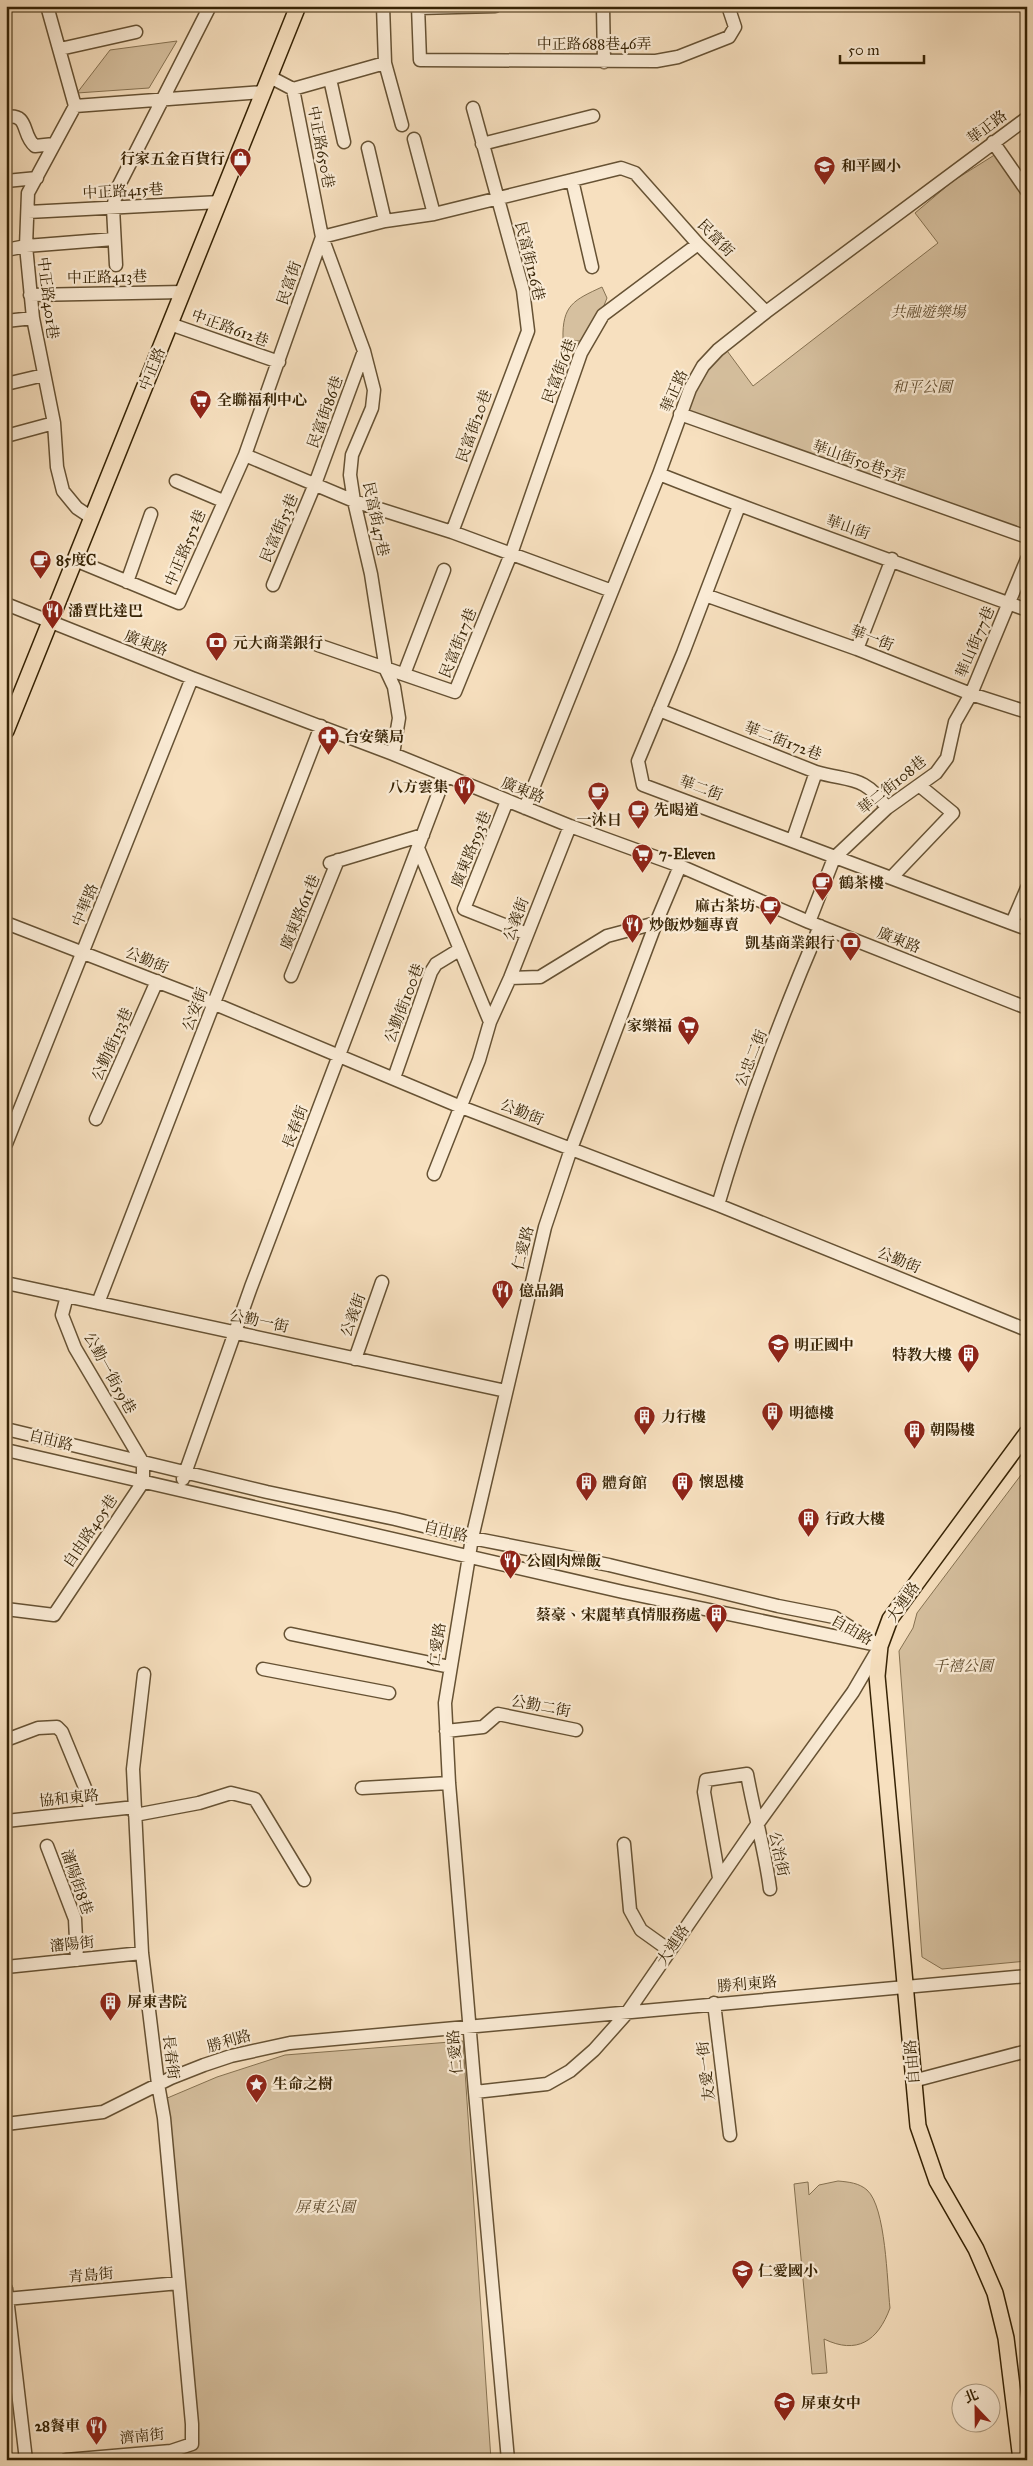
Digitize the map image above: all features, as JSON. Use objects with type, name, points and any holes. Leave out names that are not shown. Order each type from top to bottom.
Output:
[{"type":"main road","name":"中正路","points":[[6,731],[298,6]]},
{"type":"main road","name":"大連路","points":[[880,1646],[890,1619],[1027,1433]]},
{"type":"main road","name":"自由路","points":[[880,1646],[877,1676],[918,2126],[936,2181],[976,2249],[995,2293],[1006,2338],[1021,2460]]},
{"type":"street","points":[[47,6],[75,106],[163,99],[267,84]]},
{"type":"street","points":[[116,265],[113,208],[117,189],[210,6]]},
{"type":"street","points":[[383,6],[385,63],[402,125]]},
{"type":"street","points":[[418,7],[495,6]]},
{"type":"street","points":[[603,6],[604,62]]},
{"type":"street","name":"中正路688巷46弄","points":[[418,7],[420,60],[604,62],[656,61],[678,57],[729,37],[735,28],[728,6]]},
{"type":"street","points":[[60,49],[136,32]]},
{"type":"street","points":[[293,89],[385,63]]},
{"type":"street","points":[[330,78],[344,142]]},
{"type":"street","name":"中正路650巷","points":[[267,84],[293,89],[322,237]]},
{"type":"street","name":"中正路401巷","points":[[75,106],[28,194],[26,246],[33,318],[54,423],[57,467],[63,491],[76,508],[92,518]]},
{"type":"street","name":"民富街126巷","points":[[474,108],[496,199],[523,290],[528,331]]},
{"type":"street","points":[[6,117],[15,116],[20,119],[30,142],[35,146],[54,144]]},
{"type":"street","points":[[482,144],[592,116]]},
{"type":"street","name":"華正路","points":[[525,808],[659,474],[690,389],[703,366],[718,350],[766,312],[1027,118]]},
{"type":"street","points":[[414,139],[434,214]]},
{"type":"street","points":[[993,142],[1027,191]]},
{"type":"street","points":[[368,148],[385,221]]},
{"type":"street","name":"民富街","points":[[245,455],[322,237],[385,221],[434,214],[621,168],[635,173],[698,244],[766,312]]},
{"type":"street","points":[[6,181],[37,178]]},
{"type":"street","points":[[572,180],[592,267]]},
{"type":"street","name":"中正路415巷","points":[[28,212],[220,202]]},
{"type":"street","name":"民富街47巷","points":[[322,237],[364,351],[374,390],[372,408],[352,455],[350,475],[354,502],[371,574],[386,670],[394,687],[399,718],[393,754]]},
{"type":"street","points":[[6,250],[26,246],[114,240]]},
{"type":"street","name":"民富街6巷","points":[[511,554],[581,352],[603,315],[698,244]]},
{"type":"street","name":"中正路413巷","points":[[30,295],[183,292]]},
{"type":"street","points":[[6,321],[33,318]]},
{"type":"street","name":"中正路612巷","points":[[170,324],[279,362]]},
{"type":"street","name":"民富街20巷","points":[[452,532],[528,331]]},
{"type":"street","name":"民富街86巷","points":[[316,484],[364,351]]},
{"type":"street","points":[[6,384],[44,375]]},
{"type":"street","name":"華山街50巷5弄","points":[[680,414],[1027,537]]},
{"type":"street","points":[[6,436],[54,423]]},
{"type":"street","points":[[245,455],[354,502],[452,532],[612,591]]},
{"type":"street","name":"中正路552巷","points":[[75,560],[179,604],[245,455]]},
{"type":"street","name":"華山街","points":[[659,474],[739,506],[892,559],[1027,610]]},
{"type":"street","points":[[176,482],[223,501]]},
{"type":"street","name":"民富街53巷","points":[[273,586],[316,484]]},
{"type":"street","name":"華二街","points":[[739,506],[638,761],[638,770],[644,785],[792,839],[834,858],[1027,929]]},
{"type":"street","points":[[127,582],[151,514]]},
{"type":"street","name":"民富街17巷","points":[[318,645],[386,670],[404,674],[455,692],[511,554]]},
{"type":"street","points":[[857,648],[892,559]]},
{"type":"street","name":"華山街77巷","points":[[972,694],[1027,559]]},
{"type":"street","points":[[404,674],[444,570]]},
{"type":"street","name":"華一街","points":[[705,595],[857,648],[972,694],[1027,712]]},
{"type":"street","name":"廣東路","points":[[6,604],[192,678],[393,754],[570,826],[680,866],[815,924],[1027,1008]]},
{"type":"street","name":"中華路","points":[[6,1144],[192,678]]},
{"type":"street","name":"華二街108巷","points":[[815,924],[834,858],[887,808],[936,773],[947,758],[956,722],[972,694]]},
{"type":"street","name":"華二街172巷","points":[[659,710],[816,772],[841,779],[860,781],[875,791],[887,808]]},
{"type":"street","name":"公安街","points":[[98,1302],[215,1004],[321,726]]},
{"type":"street","points":[[792,839],[816,772]]},
{"type":"street","name":"長春街","points":[[180,1491],[235,1332],[445,776]]},
{"type":"street","points":[[891,878],[953,813],[920,786]]},
{"type":"street","name":"廣東路593巷","points":[[507,801],[464,908],[528,934]]},
{"type":"street","name":"公義街","points":[[434,1174],[479,1060],[490,1022],[528,934],[570,826]]},
{"type":"street","name":"廣東路611巷","points":[[291,976],[334,861],[423,835]]},
{"type":"street","points":[[418,848],[490,1022]]},
{"type":"street","name":"仁愛路","points":[[508,2460],[449,1784],[445,1703],[472,1538],[545,1227],[571,1149],[656,923],[680,866]]},
{"type":"street","points":[[1012,923],[1027,888]]},
{"type":"street","name":"公勤街","points":[[6,923],[215,1004],[461,1106],[718,1205],[1027,1330]]},
{"type":"street","points":[[510,978],[540,977],[607,936],[656,923]]},
{"type":"street","name":"公忠二街","points":[[718,1205],[753,1095],[785,1015],[815,924]]},
{"type":"street","name":"公勤街100巷","points":[[394,1078],[431,972],[436,964],[459,950]]},
{"type":"street","name":"公勤街133巷","points":[[96,1119],[157,981]]},
{"type":"street","name":"公義街","points":[[355,1359],[382,1282]]},
{"type":"street","name":"公勤一街","points":[[6,1283],[506,1391]]},
{"type":"street","name":"公勤一街59巷","points":[[67,1296],[62,1314],[75,1348],[142,1463]]},
{"type":"street","name":"自由路","points":[[6,1429],[185,1473],[472,1538],[609,1565],[778,1606],[834,1617],[880,1646]]},
{"type":"street","name":"自由路","points":[[6,1450],[623,1592],[880,1646]]},
{"type":"street","points":[[142,1463],[143,1482]]},
{"type":"street","name":"自由路405巷","points":[[6,1609],[54,1615],[143,1482]]},
{"type":"street","points":[[292,1634],[450,1667]]},
{"type":"street","name":"大連路","points":[[627,2012],[719,1878],[853,1692],[880,1646]]},
{"type":"street","points":[[263,1669],[389,1693]]},
{"type":"street","name":"長春街","points":[[144,1674],[133,1769],[142,1954],[164,2118],[192,2424],[192,2444]]},
{"type":"street","name":"公勤二街","points":[[446,1731],[483,1727],[498,1714],[576,1730]]},
{"type":"street","points":[[6,1740],[38,1728],[57,1727],[62,1732],[88,1795],[90,1812]]},
{"type":"street","points":[[719,1878],[704,1792],[706,1780],[748,1774],[756,1826]]},
{"type":"street","points":[[362,1788],[449,1784]]},
{"type":"street","name":"協和東路","points":[[6,1821],[90,1812],[135,1811],[199,1803],[231,1793],[255,1799],[304,1880]]},
{"type":"street","name":"公治街","points":[[756,1826],[766,1860],[770,1889]]},
{"type":"street","points":[[624,1844],[630,1910],[641,1930],[669,1950]]},
{"type":"street","name":"瀋陽街8巷","points":[[47,1846],[75,1919],[77,1960]]},
{"type":"street","name":"瀋陽街","points":[[6,1967],[142,1954]]},
{"type":"street","name":"勝利東路","points":[[470,2027],[714,2003],[1027,1976]]},
{"type":"street","name":"友愛一街","points":[[714,2003],[730,2135]]},
{"type":"street","points":[[475,2092],[547,2084],[570,2071],[594,2050],[627,2012]]},
{"type":"street","name":"勝利路","points":[[6,2124],[103,2112],[158,2084],[215,2061],[283,2044],[470,2027]]},
{"type":"street","points":[[914,2081],[1027,2051]]},
{"type":"street","name":"青島街","points":[[7,2296],[179,2283]]},
{"type":"street","points":[[7,2296],[26,2460]]},
{"type":"street","name":"濟南街","points":[[66,2460],[171,2451],[192,2444]]},
{"type":"green space","points":[[177,41],[149,88],[77,93],[110,50]]},
{"type":"green space","name":"和平公園","points":[[996,154],[1027,202],[1027,534],[683,409],[696,379],[725,348],[753,386],[938,243],[915,213],[953,181]]},
{"type":"green space","points":[[602,287],[607,298],[603,308],[593,320],[587,342],[563,339],[565,318],[572,305],[577,300]]},
{"type":"green space","name":"千禧公園","points":[[1027,1467],[1027,1961],[942,1969],[922,1957],[899,1651],[913,1628],[917,1613]]},
{"type":"green space","name":"屏東公園","points":[[463,2041],[491,2460],[127,2460],[195,2446],[165,2099],[217,2077],[285,2055]]},
{"type":"green space","points":[[838,2181],[850,2182],[861,2186],[867,2190],[873,2199],[882,2228],[890,2308],[879,2329],[873,2337],[865,2342],[847,2346],[824,2339],[827,2373],[812,2374],[794,2184],[808,2182],[809,2195],[819,2185]]},
{"type":"place","name":"行家五金百貨行","points":[[241,178]]},
{"type":"place","name":"和平國小","points":[[825,185]]},
{"type":"place","name":"全聯福利中心","points":[[201,419]]},
{"type":"place","name":"85度C","points":[[40,579]]},
{"type":"place","name":"潘賈比達巴","points":[[52,630]]},
{"type":"place","name":"元大商業銀行","points":[[217,662]]},
{"type":"place","name":"台安藥局","points":[[328,756]]},
{"type":"place","name":"八方雲集","points":[[464,806]]},
{"type":"place","name":"一沐日","points":[[599,811]]},
{"type":"place","name":"先喝道","points":[[638,829]]},
{"type":"place","name":"7-Eleven","points":[[643,873]]},
{"type":"place","name":"鶴茶樓","points":[[823,902]]},
{"type":"place","name":"麻古茶坊","points":[[771,925]]},
{"type":"place","name":"炒飯炒麵專賣","points":[[633,944]]},
{"type":"place","name":"凱基商業銀行","points":[[851,962]]},
{"type":"place","name":"家樂福","points":[[688,1045]]},
{"type":"place","name":"億品鍋","points":[[503,1310]]},
{"type":"place","name":"明正國中","points":[[778,1364]]},
{"type":"place","name":"特教大樓","points":[[968,1374]]},
{"type":"place","name":"明德樓","points":[[773,1432]]},
{"type":"place","name":"力行樓","points":[[645,1436]]},
{"type":"place","name":"朝陽樓","points":[[914,1449]]},
{"type":"place","name":"懷恩樓","points":[[683,1501]]},
{"type":"place","name":"體育館","points":[[586,1502]]},
{"type":"place","name":"行政大樓","points":[[809,1538]]},
{"type":"place","name":"公園肉燥飯","points":[[510,1580]]},
{"type":"place","name":"蔡豪、宋麗華真情服務處","points":[[717,1634]]},
{"type":"place","name":"屏東書院","points":[[111,2021]]},
{"type":"place","name":"生命之樹","points":[[257,2103]]},
{"type":"place","name":"仁愛國小","points":[[742,2290]]},
{"type":"place","name":"屏東女中","points":[[785,2422]]},
{"type":"place","name":"28餐車","points":[[96,2445]]},
{"type":"park label","name":"共融遊樂場","points":[[928,312]]}]
